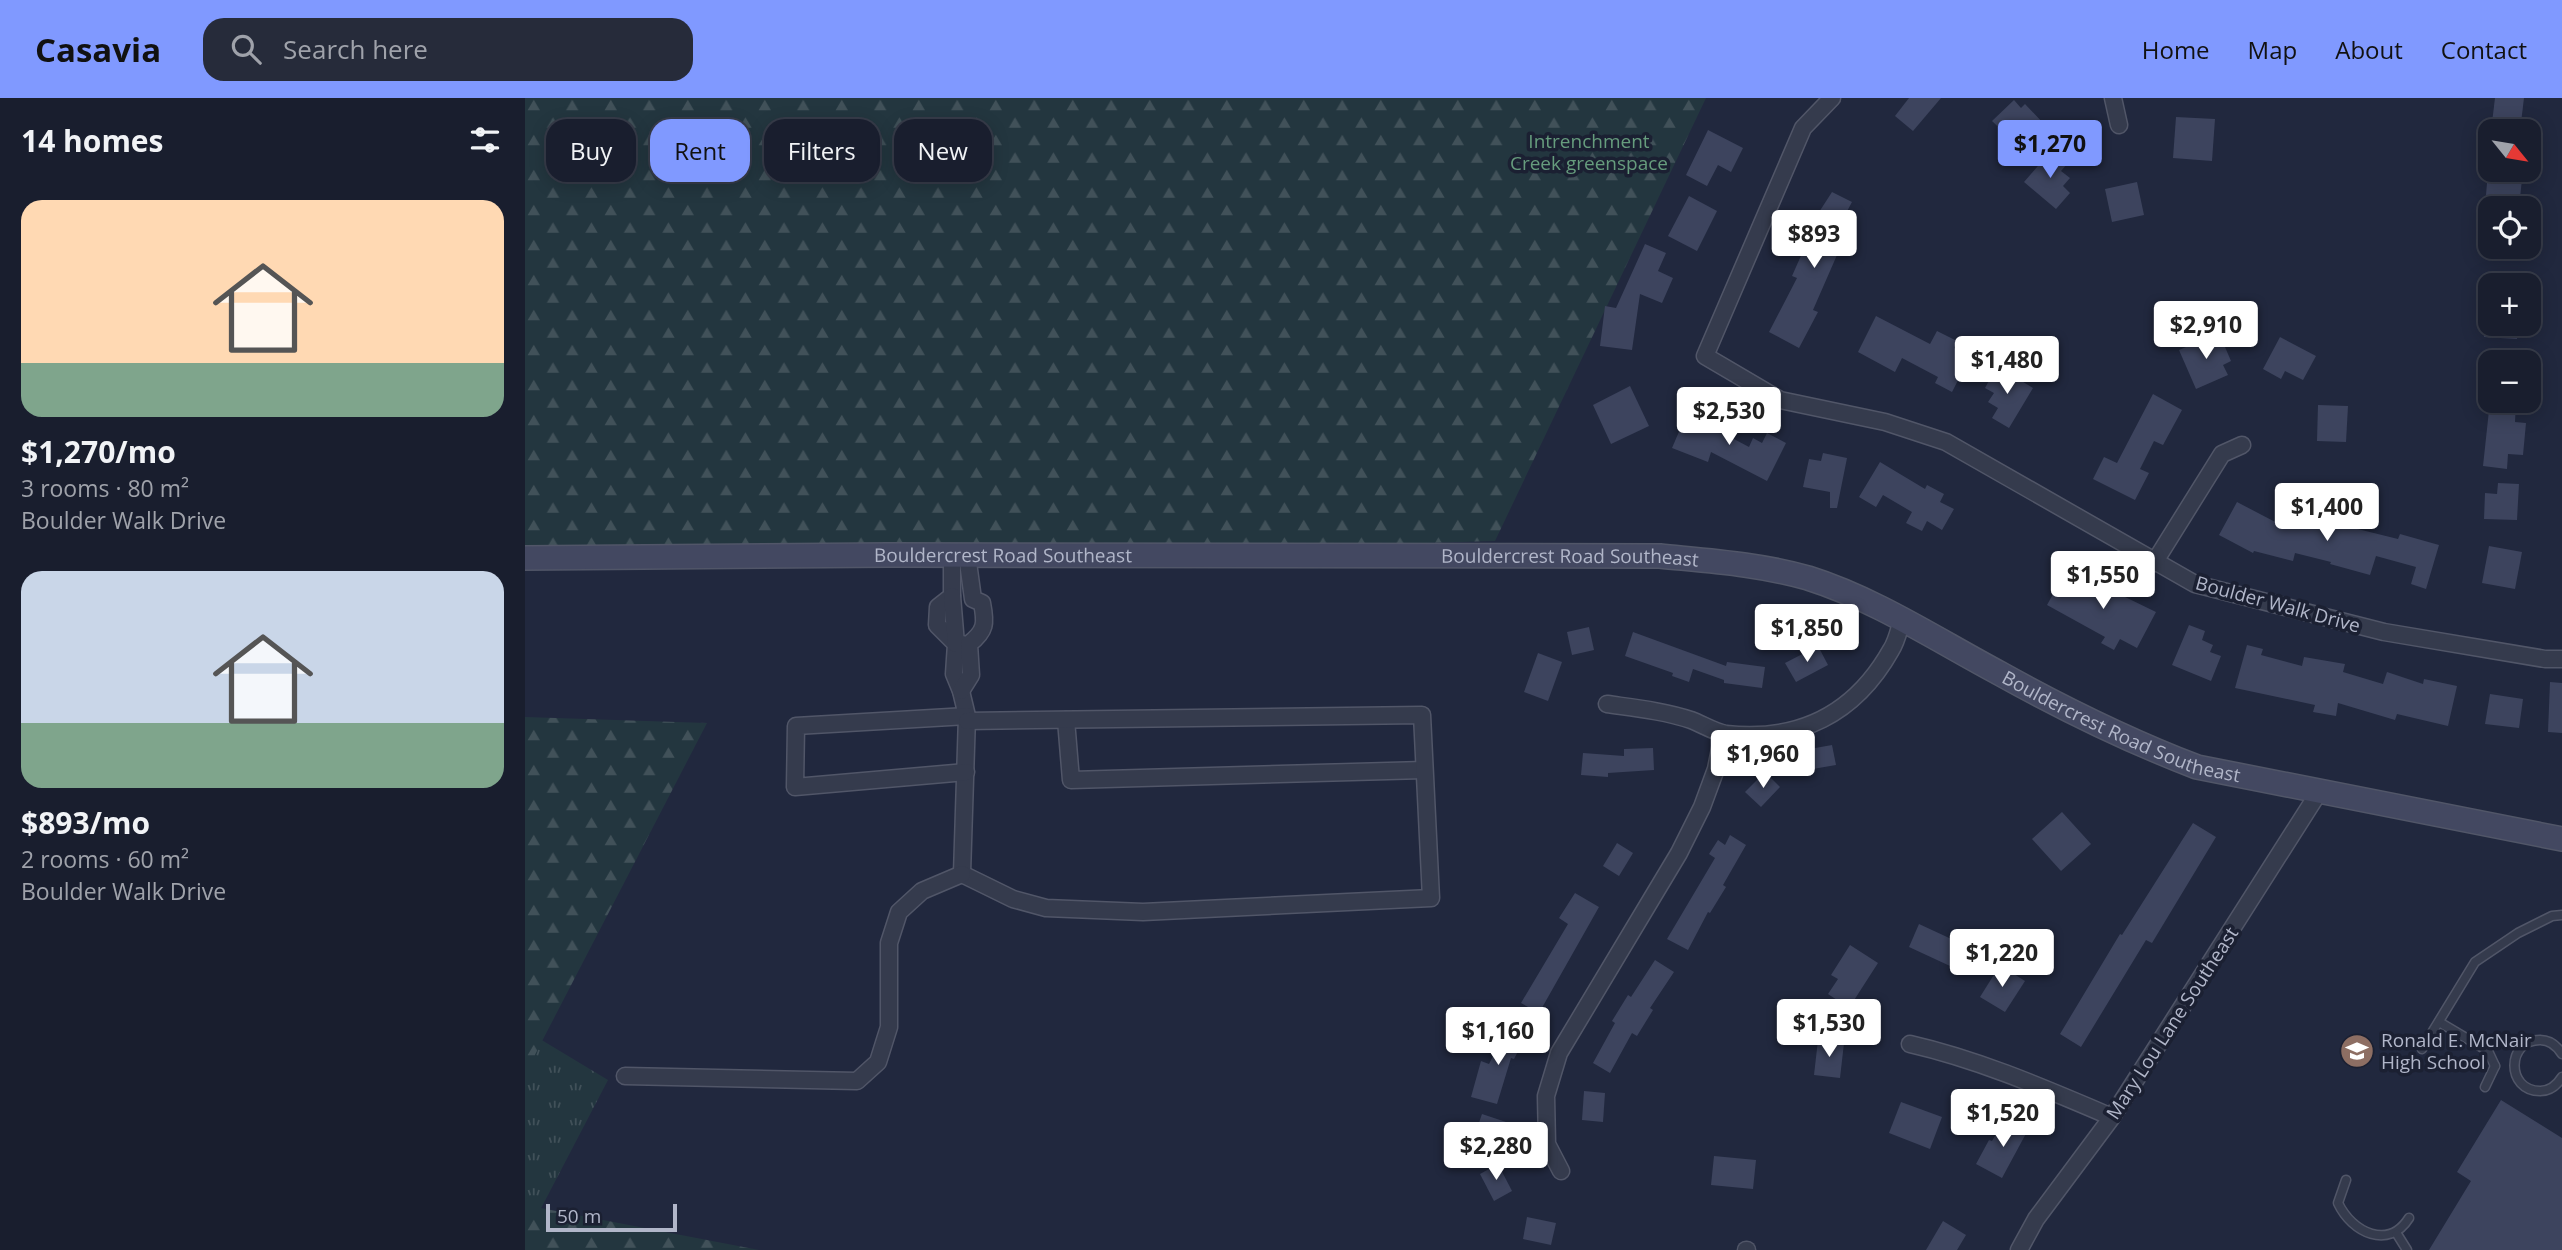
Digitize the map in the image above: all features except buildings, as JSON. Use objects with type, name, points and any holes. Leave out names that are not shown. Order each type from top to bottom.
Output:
[{"type":"street","name":"Boulder Walk Drive","points":[[1832,98],[1803,128],[1705,356],[1780,400],[1885,422],[1946,442],[2195,584],[2384,632],[2545,659],[2562,659]]},
{"type":"street","points":[[2113,98],[2119,125]]},
{"type":"street","points":[[2154,563],[2222,454],[2242,445]]},
{"type":"street","points":[[959,555],[952,596],[962,644],[954,674],[967,719],[963,874]]},
{"type":"street","points":[[959,555],[973,599],[982,603],[986,622],[979,636],[962,644]]},
{"type":"street","name":"Bouldercrest Road Southeast","points":[[525,558],[959,555],[1660,556],[1761,566],[1810,579],[1902,620],[1999,674],[2168,756],[2197,767],[2562,839]]},
{"type":"street","points":[[1607,704],[1654,710],[1723,734],[1765,735],[1813,725],[1837,713],[1868,683],[1892,649],[1902,620]]},
{"type":"street","points":[[625,1076],[857,1081],[878,1062],[889,1027],[889,943],[898,912],[922,891],[963,874],[1013,899],[1046,908],[1143,912],[1431,898],[1422,715],[967,719],[796,726],[795,788],[966,772]]},
{"type":"street","points":[[1066,720],[1071,780],[1424,770]]},
{"type":"street","points":[[1561,1171],[1547,1144],[1546,1132],[1546,1097],[1559,1053],[1679,853],[1702,807],[1716,769],[1723,734]]},
{"type":"street","name":"Mary Lou Lane Southeast","points":[[2019,1250],[2036,1219],[2112,1117],[2319,792]]},
{"type":"street","points":[[1910,1044],[2024,1080],[2112,1117]]},
{"type":"lane","points":[[2422,1049],[2475,962],[2518,933],[2552,916],[2562,915]]},
{"type":"lane","points":[[2439,1021],[2488,1051],[2495,1066]]},
{"type":"lane","points":[[2562,1054],[2553,1044],[2536,1040],[2521,1048],[2514,1063],[2518,1079],[2530,1089],[2546,1090],[2562,1077]]},
{"type":"lane","points":[[2495,1066],[2514,1063]]},
{"type":"lane","points":[[2485,1087],[2495,1066]]},
{"type":"lane","points":[[2346,1180],[2338,1203],[2354,1226],[2372,1237],[2386,1238],[2397,1234],[2402,1231],[2409,1218]]},
{"type":"lane","points":[[2397,1234],[2407,1250]]},
{"type":"green space","name":"Intrenchment Creek greenspace","points":[[525,98],[1706,98],[1495,541],[525,560]]},
{"type":"green space","points":[[525,717],[707,723],[525,1074]]},
{"type":"green space","points":[[525,1030],[608,1080],[525,1239]]},
{"type":"green space","points":[[525,1205],[759,1250],[525,1250]]},
{"type":"place","name":"Ronald E. McNair High School","points":[[2357,1051]]}]
